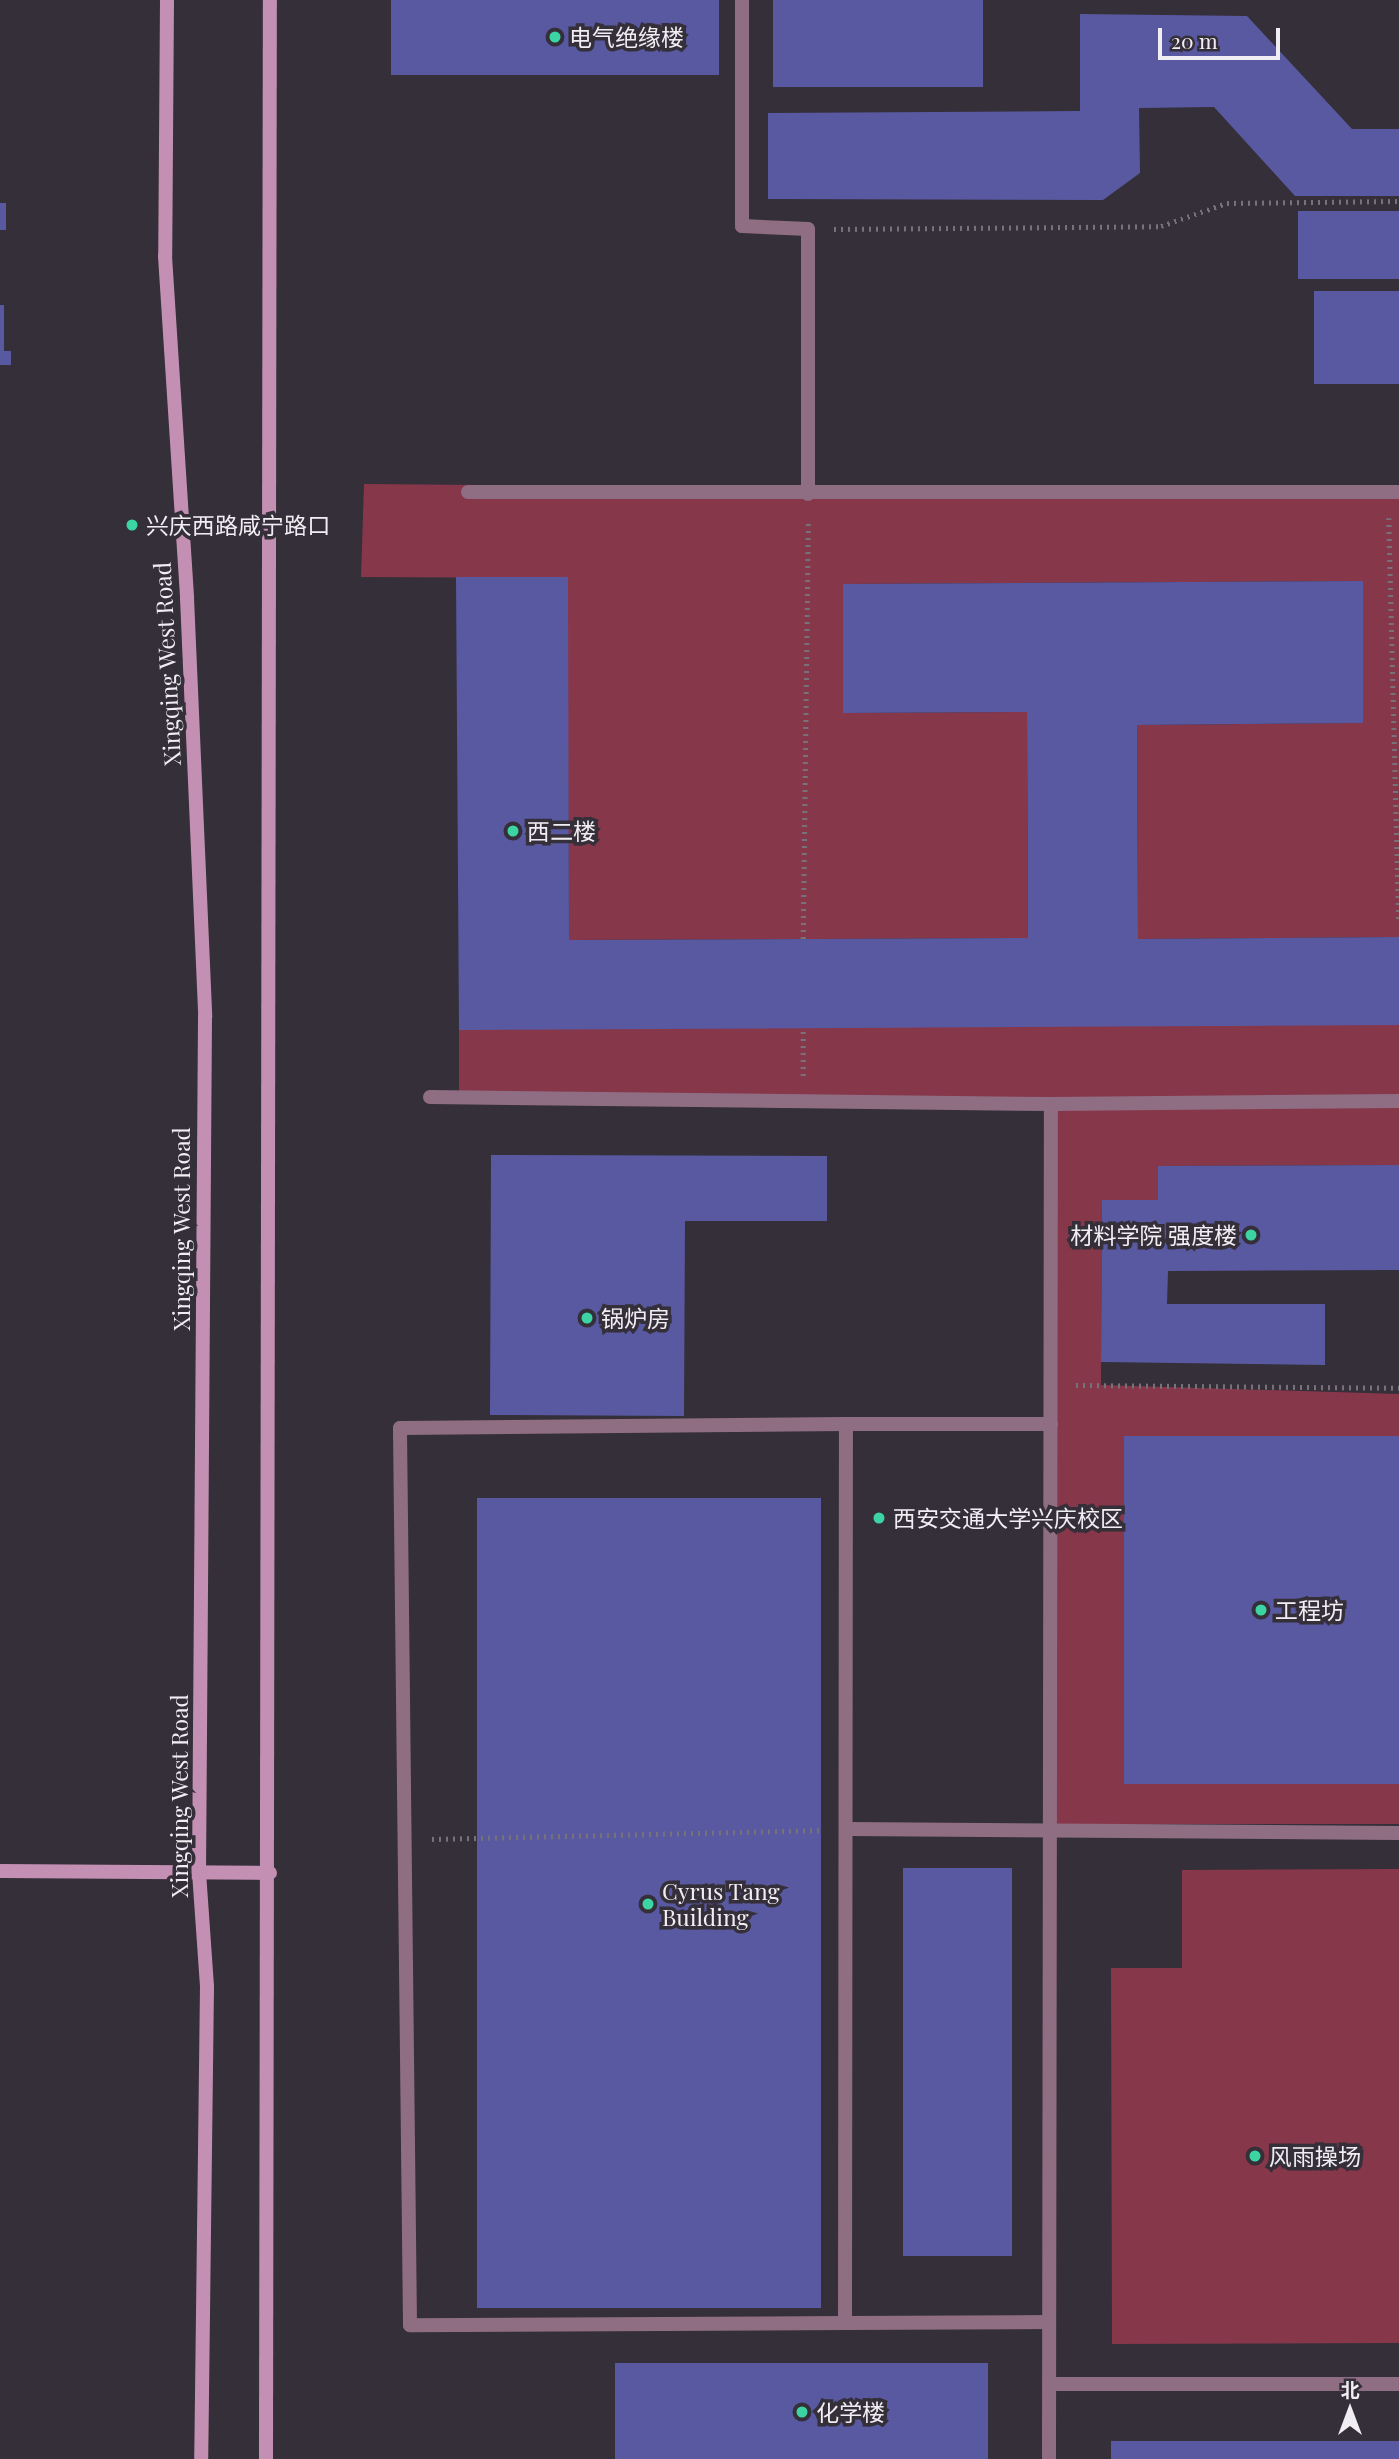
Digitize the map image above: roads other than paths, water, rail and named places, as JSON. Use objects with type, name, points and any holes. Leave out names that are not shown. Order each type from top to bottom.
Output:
[{"type":"main road","name":"Xingqing West Road","points":[[167,0],[165,256],[187,598],[205,1017],[200,1871],[207,1986],[201,2459]]},
{"type":"main road","points":[[266,2459],[270,1873],[270,0]]},
{"type":"main road","points":[[0,1871],[270,1873]]},
{"type":"street","points":[[742,0],[742,226],[808,229],[808,494]]},
{"type":"street","points":[[468,492],[1394,492]]},
{"type":"street","points":[[429,1097],[1051,1104],[1399,1101]]},
{"type":"street","points":[[1049,2459],[1051,1104]]},
{"type":"street","points":[[1048,2322],[410,2325],[400,1428],[1051,1423]]},
{"type":"street","points":[[845,2323],[848,1829],[846,1424]]},
{"type":"street","points":[[848,1829],[1399,1833]]},
{"type":"street","points":[[1049,2384],[1399,2384]]},
{"type":"place","name":"电气绝缘楼","points":[[555,37]]},
{"type":"place","name":"兴庆西路咸宁路口","points":[[132,525]]},
{"type":"place","name":"西二楼","points":[[513,831]]},
{"type":"place","name":"材料学院 强度楼","points":[[1251,1235]]},
{"type":"place","name":"锅炉房","points":[[587,1318]]},
{"type":"place","name":"西安交通大学兴庆校区","points":[[879,1518]]},
{"type":"place","name":"工程坊","points":[[1261,1610]]},
{"type":"place","name":"Cyrus Tang Building","points":[[648,1904]]},
{"type":"place","name":"风雨操场","points":[[1255,2156]]},
{"type":"place","name":"化学楼","points":[[802,2412]]}]
